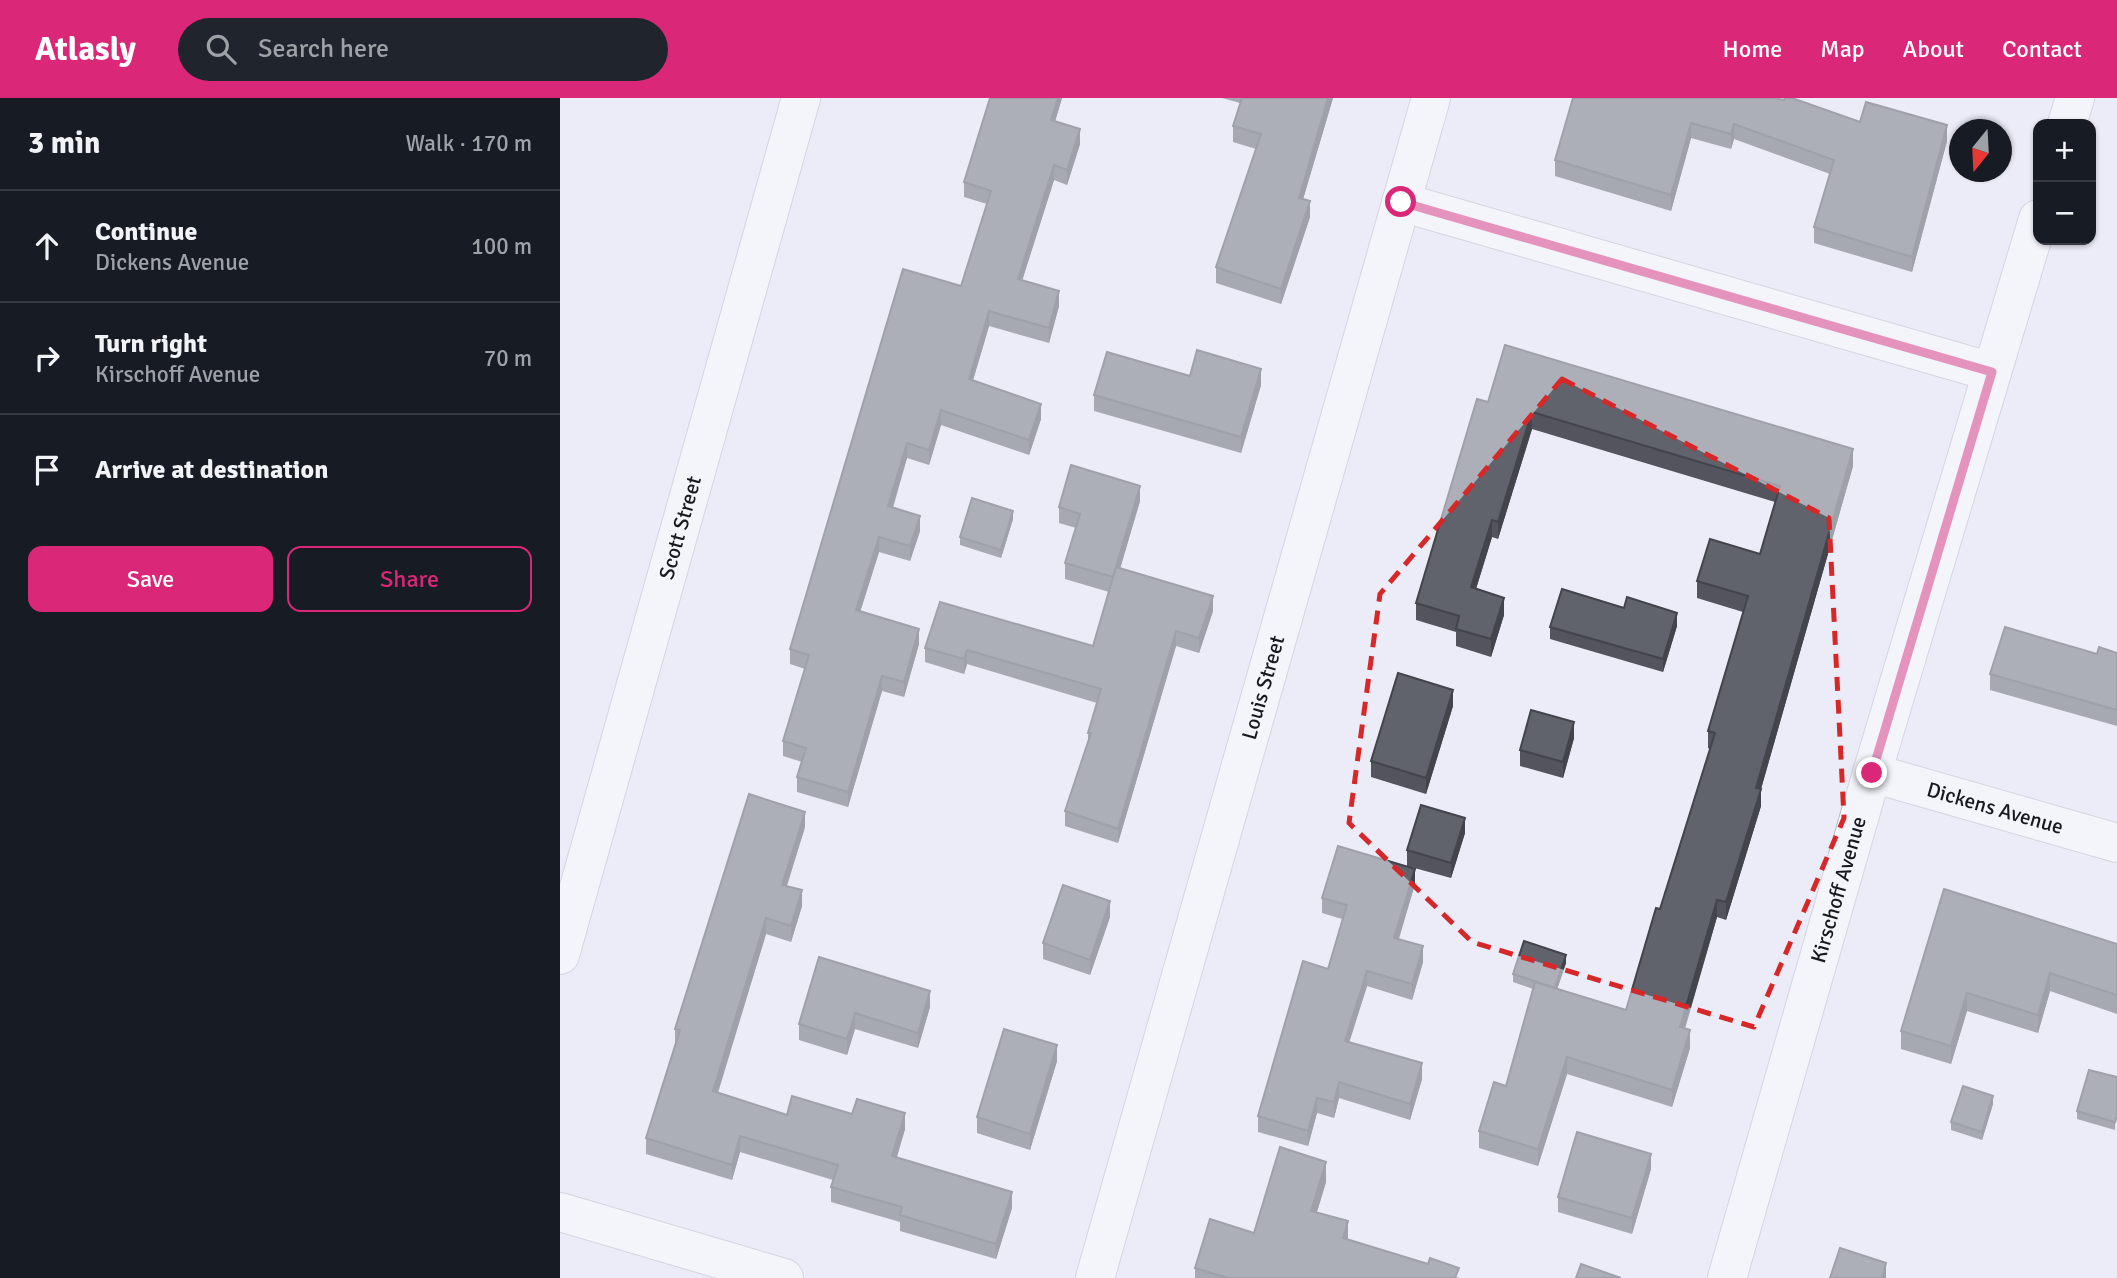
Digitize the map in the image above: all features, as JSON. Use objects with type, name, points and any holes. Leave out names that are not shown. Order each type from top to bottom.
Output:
[{"type":"street","name":"Scott Street","points":[[560,955],[801,98]]},
{"type":"street","name":"Louis Street","points":[[1095,1278],[1432,98]]},
{"type":"street","points":[[2069,119],[2075,98]]},
{"type":"street","points":[[1401,202],[1992,372]]},
{"type":"street","name":"Kirschoff Avenue","points":[[1727,1278],[1872,773],[2033,236]]},
{"type":"street","name":"Dickens Avenue","points":[[1872,773],[2117,843]]},
{"type":"street","points":[[560,1212],[784,1278]]},
{"type":"highlighted area","points":[[1562,379],[1829,518],[1844,818],[1754,1027],[1472,942],[1349,823],[1380,594]]},
{"type":"building","points":[[990,98],[1058,98],[1051,120],[1080,129],[1067,170],[1054,165],[1018,279],[1059,291],[1049,328],[989,311],[969,379],[1041,404],[1029,440],[941,410],[929,450],[907,443],[888,506],[920,516],[910,546],[879,537],[856,610],[919,629],[904,682],[882,676],[848,792],[797,777],[806,748],[783,741],[809,655],[790,649],[903,269],[961,286],[991,191],[964,182]]},
{"type":"building","points":[[1242,98],[1328,98],[1299,198],[1310,201],[1281,289],[1216,267],[1261,134],[1233,126]]},
{"type":"building","points":[[1573,98],[1792,98],[1860,122],[1866,102],[1947,125],[1912,257],[1814,227],[1834,160],[1734,124],[1731,134],[1691,123],[1671,195],[1555,160]]},
{"type":"building","points":[[1505,345],[1853,449],[1756,788],[1761,789],[1726,902],[1717,900],[1680,1027],[1690,1030],[1672,1090],[1567,1057],[1538,1149],[1479,1131],[1494,1082],[1506,1086],[1535,982],[1626,1010],[1656,908],[1660,909],[1715,733],[1708,731],[1748,596],[1697,581],[1710,539],[1760,554],[1780,486],[1532,412],[1498,522],[1492,520],[1471,587],[1504,598],[1491,639],[1456,629],[1459,616],[1416,603],[1477,399],[1488,402]]},
{"type":"building","points":[[1197,350],[1261,369],[1241,437],[1094,395],[1107,352],[1190,376]]},
{"type":"building","points":[[1071,465],[1140,486],[1113,577],[1065,563],[1080,514],[1059,507]]},
{"type":"building","points":[[972,498],[1013,511],[1001,550],[960,537]]},
{"type":"building","points":[[1116,567],[1213,596],[1199,638],[1176,631],[1118,829],[1065,811],[1091,733],[1088,733],[1101,689],[967,650],[964,659],[925,648],[940,602],[1093,646]]},
{"type":"building","points":[[1562,589],[1624,608],[1627,597],[1677,613],[1663,659],[1550,627]]},
{"type":"building","points":[[2005,627],[2097,654],[2099,647],[2117,653],[2117,710],[1990,674]]},
{"type":"building","points":[[1398,673],[1453,690],[1426,778],[1371,761]]},
{"type":"building","points":[[1531,710],[1574,722],[1563,762],[1520,750]]},
{"type":"building","points":[[749,794],[805,812],[782,885],[802,890],[791,926],[766,918],[713,1091],[787,1115],[792,1096],[852,1114],[857,1099],[905,1113],[892,1156],[1012,1192],[996,1244],[900,1215],[902,1207],[831,1187],[838,1165],[740,1136],[732,1165],[646,1138],[680,1030],[675,1029]]},
{"type":"building","points":[[1421,805],[1465,818],[1451,863],[1407,850]]},
{"type":"building","points":[[1338,846],[1415,869],[1394,938],[1423,946],[1412,984],[1367,971],[1345,1041],[1422,1063],[1410,1104],[1339,1082],[1334,1102],[1317,1098],[1308,1131],[1258,1116],[1303,961],[1328,969],[1347,905],[1322,898]]},
{"type":"building","points":[[1063,885],[1110,901],[1090,960],[1043,943]]},
{"type":"building","points":[[1944,889],[2117,944],[2117,995],[2050,973],[2038,1015],[1967,993],[1951,1046],[1901,1031]]},
{"type":"building","points":[[1524,941],[1566,955],[1555,988],[1513,974]]},
{"type":"building","points":[[819,957],[930,991],[918,1033],[855,1013],[847,1039],[799,1024]]},
{"type":"building","points":[[1004,1029],[1057,1045],[1030,1134],[977,1117]]},
{"type":"building","points":[[2089,1070],[2117,1077],[2115,1122],[2077,1111]]},
{"type":"building","points":[[1963,1086],[1993,1096],[1982,1132],[1951,1122]]},
{"type":"building","points":[[1577,1132],[1651,1154],[1632,1218],[1558,1197]]},
{"type":"building","points":[[1280,1147],[1326,1162],[1311,1211],[1348,1221],[1343,1238],[1428,1264],[1430,1258],[1459,1268],[1455,1278],[1228,1278],[1195,1268],[1210,1219],[1254,1233]]},
{"type":"building","points":[[1840,1248],[1886,1263],[1882,1278],[1830,1278]]},
{"type":"building","points":[[1581,1264],[1621,1278],[1576,1278]]},
{"type":"route","points":[[1401,202],[1992,372],[1872,773]]}]
